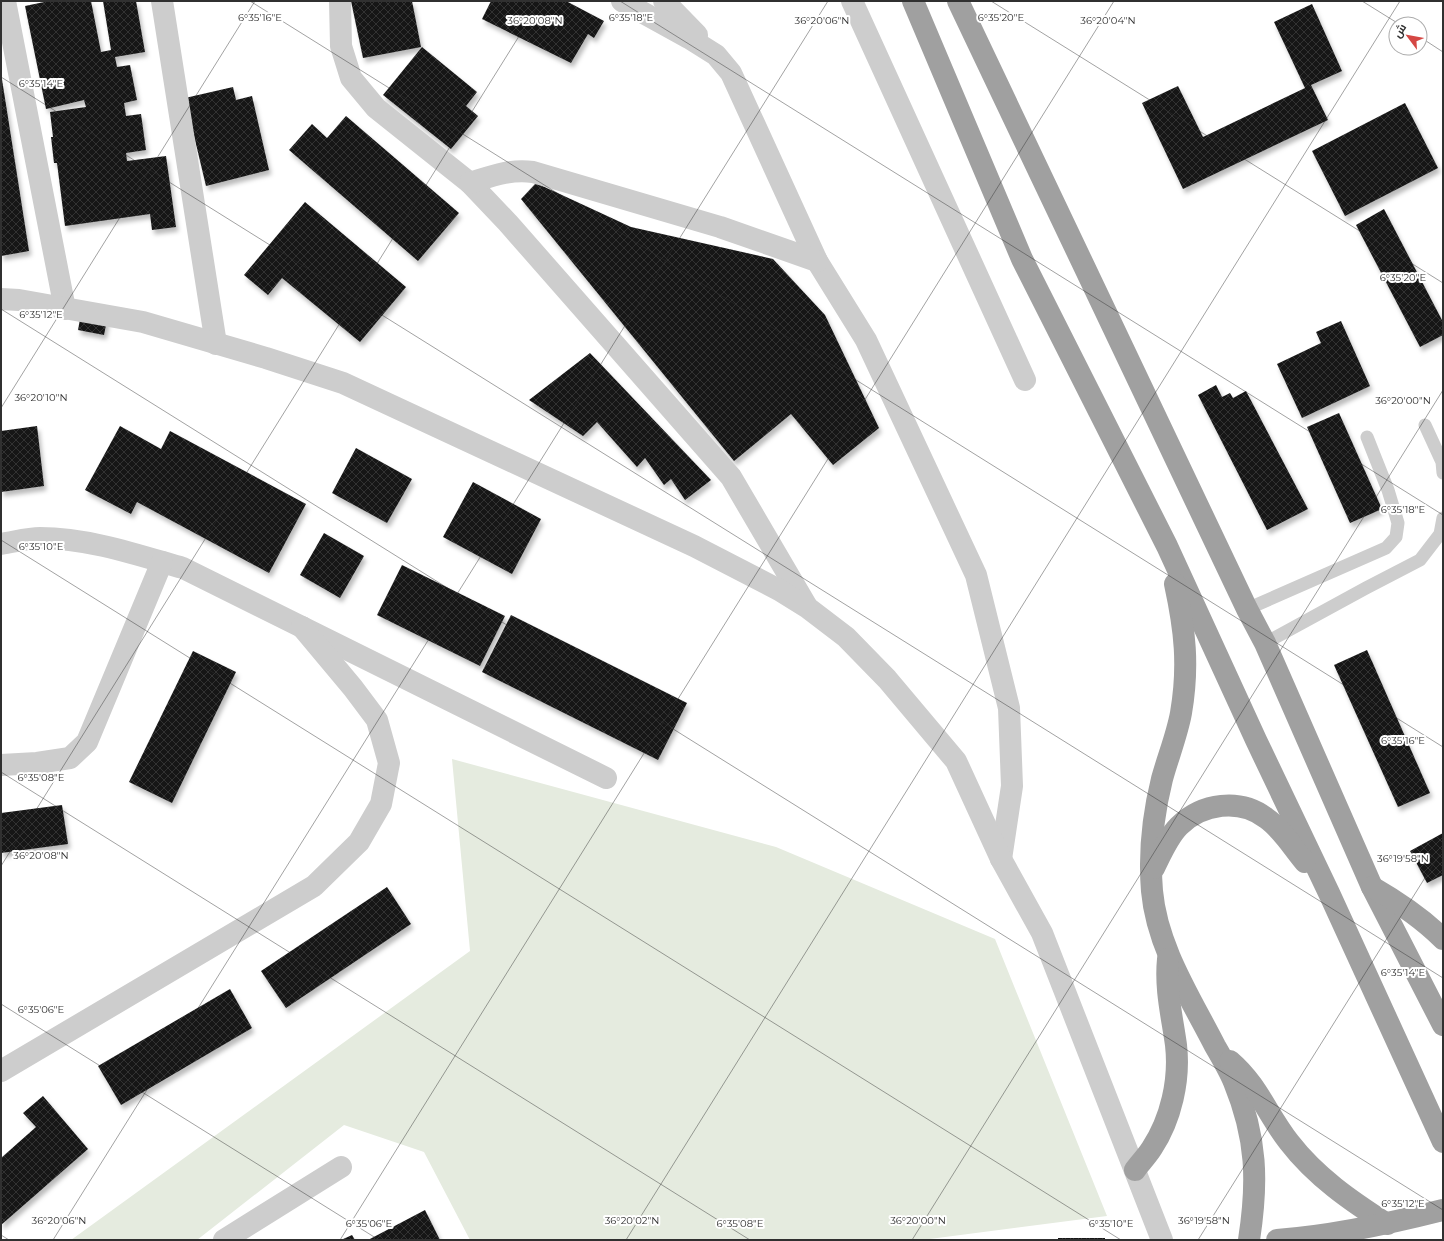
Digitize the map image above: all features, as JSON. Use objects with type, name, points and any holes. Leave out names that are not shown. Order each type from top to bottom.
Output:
[{"type":"highway","points":[[912,1],[1022,259],[1168,546],[1256,740],[1329,893],[1443,1142]]},
{"type":"highway","points":[[958,1],[1247,609],[1265,643],[1372,887],[1443,1025]]},
{"type":"highway","points":[[1168,546],[1183,620],[1186,652],[1185,683],[1181,715],[1162,779],[1156,810],[1152,841],[1152,892],[1156,915],[1175,969],[1234,1080],[1245,1111],[1252,1143],[1255,1175],[1254,1208],[1249,1240]]},
{"type":"highway","points":[[1152,872],[1178,826],[1194,814],[1211,807],[1231,805],[1250,809],[1267,818],[1329,893]]},
{"type":"highway","points":[[1372,887],[1400,903],[1425,922],[1443,939]]},
{"type":"highway","points":[[1135,1170],[1152,1147],[1165,1122],[1174,1094],[1177,1065],[1176,1045],[1168,991],[1167,973],[1169,954]]},
{"type":"highway","points":[[1218,1051],[1242,1071],[1257,1090],[1289,1142],[1318,1174],[1350,1199],[1387,1224]]},
{"type":"highway","points":[[1277,1240],[1306,1238],[1387,1224],[1443,1210]]},
{"type":"street","points":[[5,1],[65,309]]},
{"type":"street","points":[[162,1],[216,344]]},
{"type":"street","points":[[340,1],[341,46],[351,78],[376,108],[470,183],[508,223],[731,477],[808,608]]},
{"type":"street","points":[[622,1],[689,38],[716,55]]},
{"type":"street","points":[[664,1],[716,55],[731,73],[818,260],[866,340],[976,575],[1008,708],[1012,786],[1001,859]]},
{"type":"street","points":[[852,1],[1025,380]]},
{"type":"street","points":[[470,183],[506,172],[520,170],[533,172],[720,227],[818,260]]},
{"type":"street","points":[[1,299],[19,300],[142,322],[343,383],[694,546],[779,590],[808,608],[846,637],[888,679],[956,761],[1001,859],[1042,933],[1162,1240]]},
{"type":"street","points":[[1,544],[39,538],[77,541],[128,552],[184,568],[606,778]]},
{"type":"street","points":[[1,765],[37,763],[70,758],[87,742],[162,562]]},
{"type":"street","points":[[1,1071],[314,886],[359,842],[381,804],[389,763],[378,720],[302,627]]},
{"type":"street","points":[[224,1240],[341,1167]]},
{"type":"lane","points":[[1425,425],[1442,462],[1443,473]]},
{"type":"lane","points":[[1247,609],[1386,548],[1396,537],[1398,523],[1388,490],[1367,437]]},
{"type":"lane","points":[[1265,643],[1420,560],[1440,534],[1443,518]]},
{"type":"shaded area","points":[[452,759],[776,847],[995,939],[1107,1216],[922,1240],[470,1240],[424,1152],[344,1125],[197,1240],[71,1240],[470,951]]},
{"type":"building","points":[[49,1],[91,1],[101,52],[111,50],[103,1],[136,1],[145,52],[115,57],[117,67],[130,65],[137,100],[124,103],[126,116],[141,114],[146,150],[126,153],[127,161],[166,156],[176,227],[152,230],[150,214],[65,226],[57,163],[54,163],[50,112],[86,107],[84,100],[46,109],[25,6]]},
{"type":"building","points":[[351,1],[412,1],[421,47],[363,58]]},
{"type":"building","points":[[491,1],[566,1],[604,21],[594,38],[588,34],[571,63],[482,19]]},
{"type":"building","points":[[1312,4],[1342,71],[1311,85],[1328,120],[1183,189],[1142,103],[1178,86],[1203,137],[1305,88],[1274,22]]},
{"type":"building","points":[[422,47],[477,92],[466,106],[478,116],[451,149],[383,95]]},
{"type":"building","points":[[1,73],[29,251],[1,256]]},
{"type":"building","points":[[233,87],[236,100],[252,96],[269,170],[206,186],[185,98]]},
{"type":"building","points":[[1405,103],[1438,168],[1345,216],[1312,151]]},
{"type":"building","points":[[346,116],[459,213],[418,261],[289,150],[312,124],[327,138]]},
{"type":"building","points":[[536,183],[631,227],[773,259],[825,315],[879,428],[833,465],[791,414],[734,461],[521,199]]},
{"type":"building","points":[[305,202],[406,287],[360,342],[282,278],[268,295],[244,275]]},
{"type":"building","points":[[1384,209],[1443,322],[1443,335],[1420,347],[1356,225]]},
{"type":"building","points":[[81,314],[107,320],[104,335],[78,330]]},
{"type":"building","points":[[1341,321],[1370,386],[1302,418],[1277,364],[1321,343],[1316,332]]},
{"type":"building","points":[[590,353],[711,480],[685,500],[671,479],[664,485],[645,458],[637,467],[597,422],[583,436],[529,400]]},
{"type":"building","points":[[1216,385],[1222,397],[1230,393],[1233,398],[1246,391],[1308,509],[1267,530],[1198,395]]},
{"type":"building","points":[[1339,413],[1382,509],[1350,523],[1307,427]]},
{"type":"building","points":[[37,426],[44,486],[1,492],[1,431]]},
{"type":"building","points":[[120,426],[161,449],[170,431],[306,504],[269,573],[137,502],[131,514],[85,490]]},
{"type":"building","points":[[356,448],[412,479],[387,523],[332,493]]},
{"type":"building","points":[[473,482],[541,519],[512,574],[443,537]]},
{"type":"building","points":[[324,533],[364,556],[340,598],[300,575]]},
{"type":"building","points":[[402,565],[505,616],[480,666],[377,615]]},
{"type":"building","points":[[511,615],[687,703],[658,760],[482,672]]},
{"type":"building","points":[[1367,650],[1430,793],[1398,807],[1334,665]]},
{"type":"building","points":[[193,651],[236,672],[172,803],[129,782]]},
{"type":"building","points":[[62,805],[68,844],[1,853],[1,813]]},
{"type":"building","points":[[1443,833],[1443,875],[1427,883],[1410,851]]},
{"type":"building","points":[[387,887],[411,924],[286,1008],[261,971]]},
{"type":"building","points":[[230,989],[252,1028],[121,1105],[98,1066]]},
{"type":"building","points":[[43,1096],[88,1149],[1,1225],[1,1158],[36,1127],[23,1113]]},
{"type":"building","points":[[425,1210],[440,1240],[368,1240]]},
{"type":"building","points":[[352,1235],[355,1240],[341,1240]]},
{"type":"building","points":[[1058,1238],[1105,1238],[1105,1240],[1058,1240]]}]
